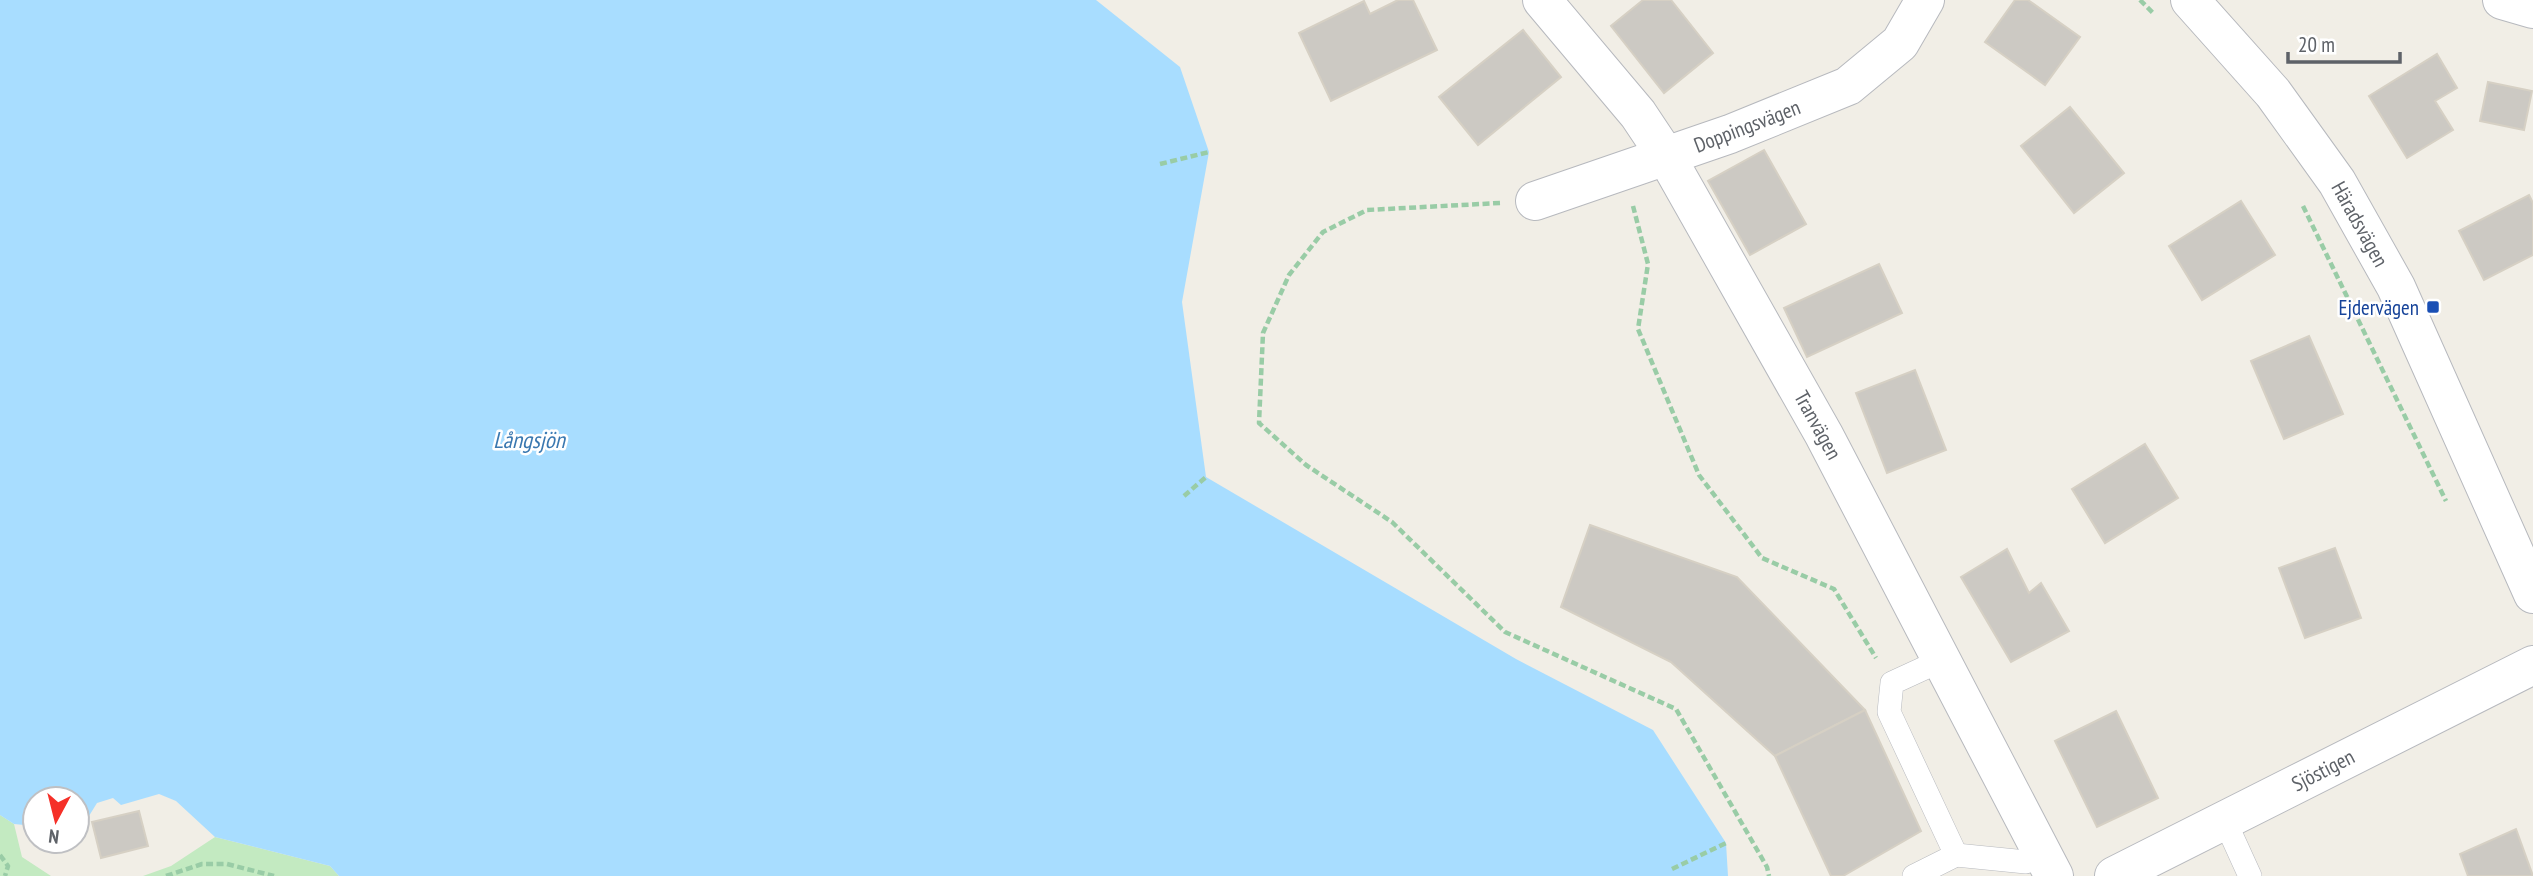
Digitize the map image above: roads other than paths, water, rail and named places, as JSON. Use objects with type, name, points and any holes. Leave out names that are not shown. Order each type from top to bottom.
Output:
[{"type":"street","name":"Tranvägen","points":[[1542,0],[1638,114],[1665,156],[1824,435],[2048,865]]},
{"type":"street","name":"Doppingsvägen","points":[[1535,201],[1730,134],[1847,86],[1900,43],[1925,0]]},
{"type":"street","points":[[2502,0],[2533,9]]},
{"type":"street","name":"Häradsvägen","points":[[2175,9],[2273,93],[2337,182],[2396,287],[2533,594]]},
{"type":"street","name":"Sjöstigen","points":[[2114,876],[2533,665]]},
{"type":"lane","points":[[1942,660],[1892,683],[1889,712],[1956,855]]},
{"type":"lane","points":[[2224,819],[2250,876]]},
{"type":"lane","points":[[1913,876],[1956,855],[2048,865]]},
{"type":"water","name":"Långsjön","points":[[0,0],[1096,0],[1180,67],[1209,152],[1182,302],[1206,477],[1516,659],[1653,730],[1726,843],[1728,876],[339,876],[330,866],[215,837],[176,801],[159,794],[121,805],[113,798],[97,803],[91,813],[91,785],[21,785],[21,825],[14,824],[0,815]]},
{"type":"place","name":"Ejdervägen","points":[[2433,307]]}]
